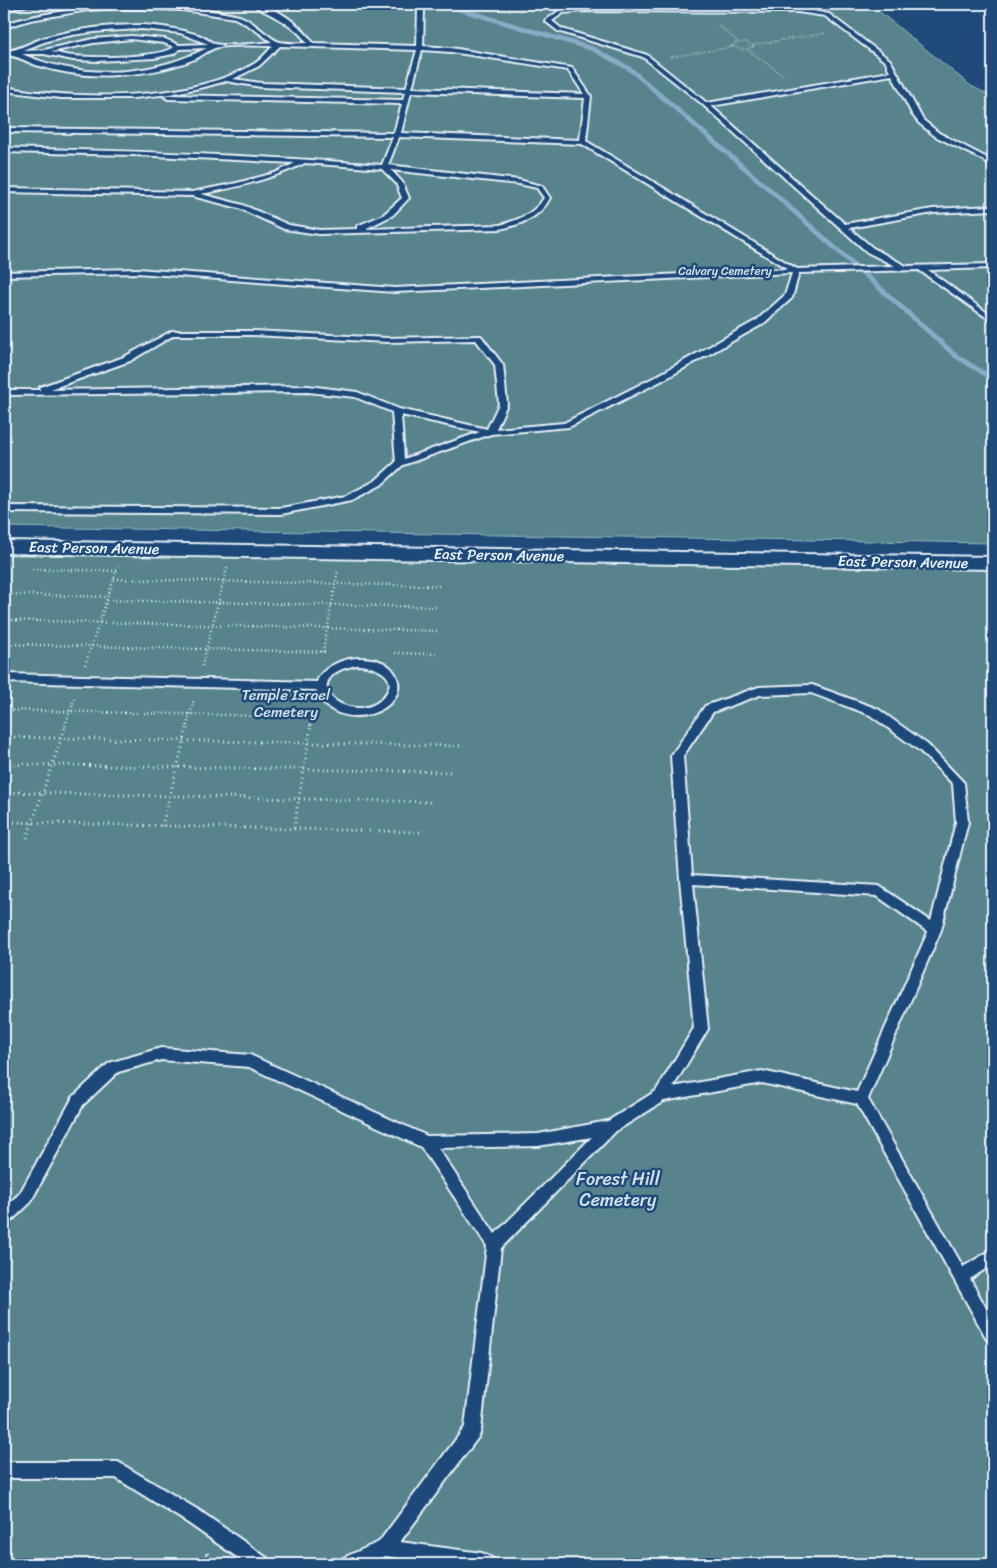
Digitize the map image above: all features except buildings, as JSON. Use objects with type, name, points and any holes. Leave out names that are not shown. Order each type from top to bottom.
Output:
[{"type":"street","name":"East Person Avenue","points":[[4,547],[993,563]]},
{"type":"lane","points":[[4,9],[29,4]]},
{"type":"lane","points":[[4,26],[42,15],[74,10],[159,4],[203,8],[237,18],[258,29],[278,44]]},
{"type":"lane","points":[[255,4],[285,17],[305,34],[312,46]]},
{"type":"lane","points":[[384,167],[397,135],[420,48],[421,9],[403,4]]},
{"type":"lane","points":[[904,268],[870,250],[706,105],[650,60],[644,56],[560,30],[548,21],[562,11],[584,9],[798,10],[827,15],[888,61],[902,84],[915,114],[926,128],[986,160],[993,166]]},
{"type":"lane","points":[[14,52],[33,42],[62,34],[107,28],[142,27],[173,29],[203,38],[215,46]]},
{"type":"lane","points":[[44,52],[70,44],[143,38],[170,41],[178,47],[278,44],[451,50],[570,69],[588,96],[583,142]]},
{"type":"lane","points":[[139,96],[227,80],[257,65],[278,44]]},
{"type":"lane","points":[[14,52],[30,62],[58,70],[90,73],[128,73],[170,66],[200,55],[215,46]]},
{"type":"lane","points":[[4,53],[44,52],[73,58],[124,59],[171,53],[178,47]]},
{"type":"lane","points":[[706,105],[894,73]]},
{"type":"lane","points":[[227,80],[261,85],[410,88],[588,96]]},
{"type":"lane","points":[[4,89],[36,95],[84,98],[139,96],[406,102]]},
{"type":"lane","points":[[4,130],[397,135],[583,142],[796,271]]},
{"type":"lane","points":[[4,150],[134,153],[305,161],[384,167],[519,182],[540,187],[547,198],[542,208],[525,220],[500,227],[319,232],[286,227],[242,206],[192,194],[4,190]]},
{"type":"lane","points":[[192,194],[238,185],[277,174],[305,161]]},
{"type":"lane","points":[[352,231],[380,220],[396,210],[406,198],[399,182],[384,167]]},
{"type":"lane","points":[[843,227],[932,210],[993,208]]},
{"type":"lane","points":[[4,274],[137,271],[396,290],[836,269],[993,266]]},
{"type":"lane","points":[[918,267],[993,320]]},
{"type":"lane","points":[[4,509],[282,511],[349,498],[378,483],[400,462],[490,432],[566,425],[658,379],[760,322],[788,296],[796,271]]},
{"type":"lane","points":[[35,392],[127,359],[172,333],[254,334],[386,340],[478,338],[499,364],[503,404],[490,432]]},
{"type":"lane","points":[[4,392],[308,389],[357,395],[396,412],[490,432]]},
{"type":"lane","points":[[396,412],[400,462]]},
{"type":"lane","points":[[355,661],[378,664],[388,670],[393,678],[395,687],[389,699],[380,706],[356,712],[335,708],[326,702],[319,686],[324,677],[332,670],[342,664],[355,661]]},
{"type":"lane","points":[[4,678],[319,686]]},
{"type":"lane","points":[[661,1094],[701,1029],[686,880],[677,756],[709,709],[758,691],[812,690],[874,712],[924,748],[958,783],[962,822],[935,930],[861,1099]]},
{"type":"lane","points":[[686,880],[879,891],[935,930]]},
{"type":"lane","points":[[4,1218],[25,1198],[78,1101],[114,1067],[161,1054],[250,1061],[426,1142],[538,1140],[612,1127]]},
{"type":"lane","points":[[349,1564],[385,1548],[473,1430],[494,1245],[612,1127],[661,1094],[762,1077],[861,1099],[993,1336]]},
{"type":"lane","points":[[426,1142],[494,1245]]},
{"type":"lane","points":[[960,1277],[993,1256]]},
{"type":"lane","points":[[4,1470],[118,1470],[194,1517],[261,1564]]},
{"type":"lane","points":[[385,1548],[482,1561],[486,1564]]},
{"type":"path","points":[[714,10],[719,26],[739,42],[753,45],[847,30]]},
{"type":"path","points":[[733,48],[732,44],[739,42]]},
{"type":"path","points":[[748,50],[753,48],[753,45]]},
{"type":"path","points":[[650,60],[733,48],[748,50],[801,89]]},
{"type":"path","points":[[162,826],[229,560]]},
{"type":"path","points":[[294,828],[307,743],[319,686],[323,652],[340,562]]},
{"type":"path","points":[[27,838],[119,564]]},
{"type":"path","points":[[23,568],[117,571]]},
{"type":"path","points":[[114,579],[441,586]]},
{"type":"path","points":[[4,594],[218,602],[438,607]]},
{"type":"path","points":[[4,620],[439,630]]},
{"type":"path","points":[[4,644],[333,652]]},
{"type":"path","points":[[391,653],[439,654]]},
{"type":"path","points":[[4,710],[312,717]]},
{"type":"path","points":[[4,737],[464,746]]},
{"type":"path","points":[[4,764],[451,772]]},
{"type":"path","points":[[4,792],[433,802]]},
{"type":"path","points":[[4,822],[424,832]]},
{"type":"green space","name":"Calvary Cemetery","points":[[4,4],[870,4],[971,86],[993,97],[993,543],[4,527]]},
{"type":"green space","name":"Forest Hill Cemetery","points":[[4,549],[993,570],[993,1564],[4,1564]]},
{"type":"waterway","points":[[442,4],[593,49],[630,69],[770,190]]},
{"type":"waterway","points":[[769,189],[956,356],[993,379]]},
{"type":"park label","name":"Temple Israel Cemetery","points":[[286,704]]}]
